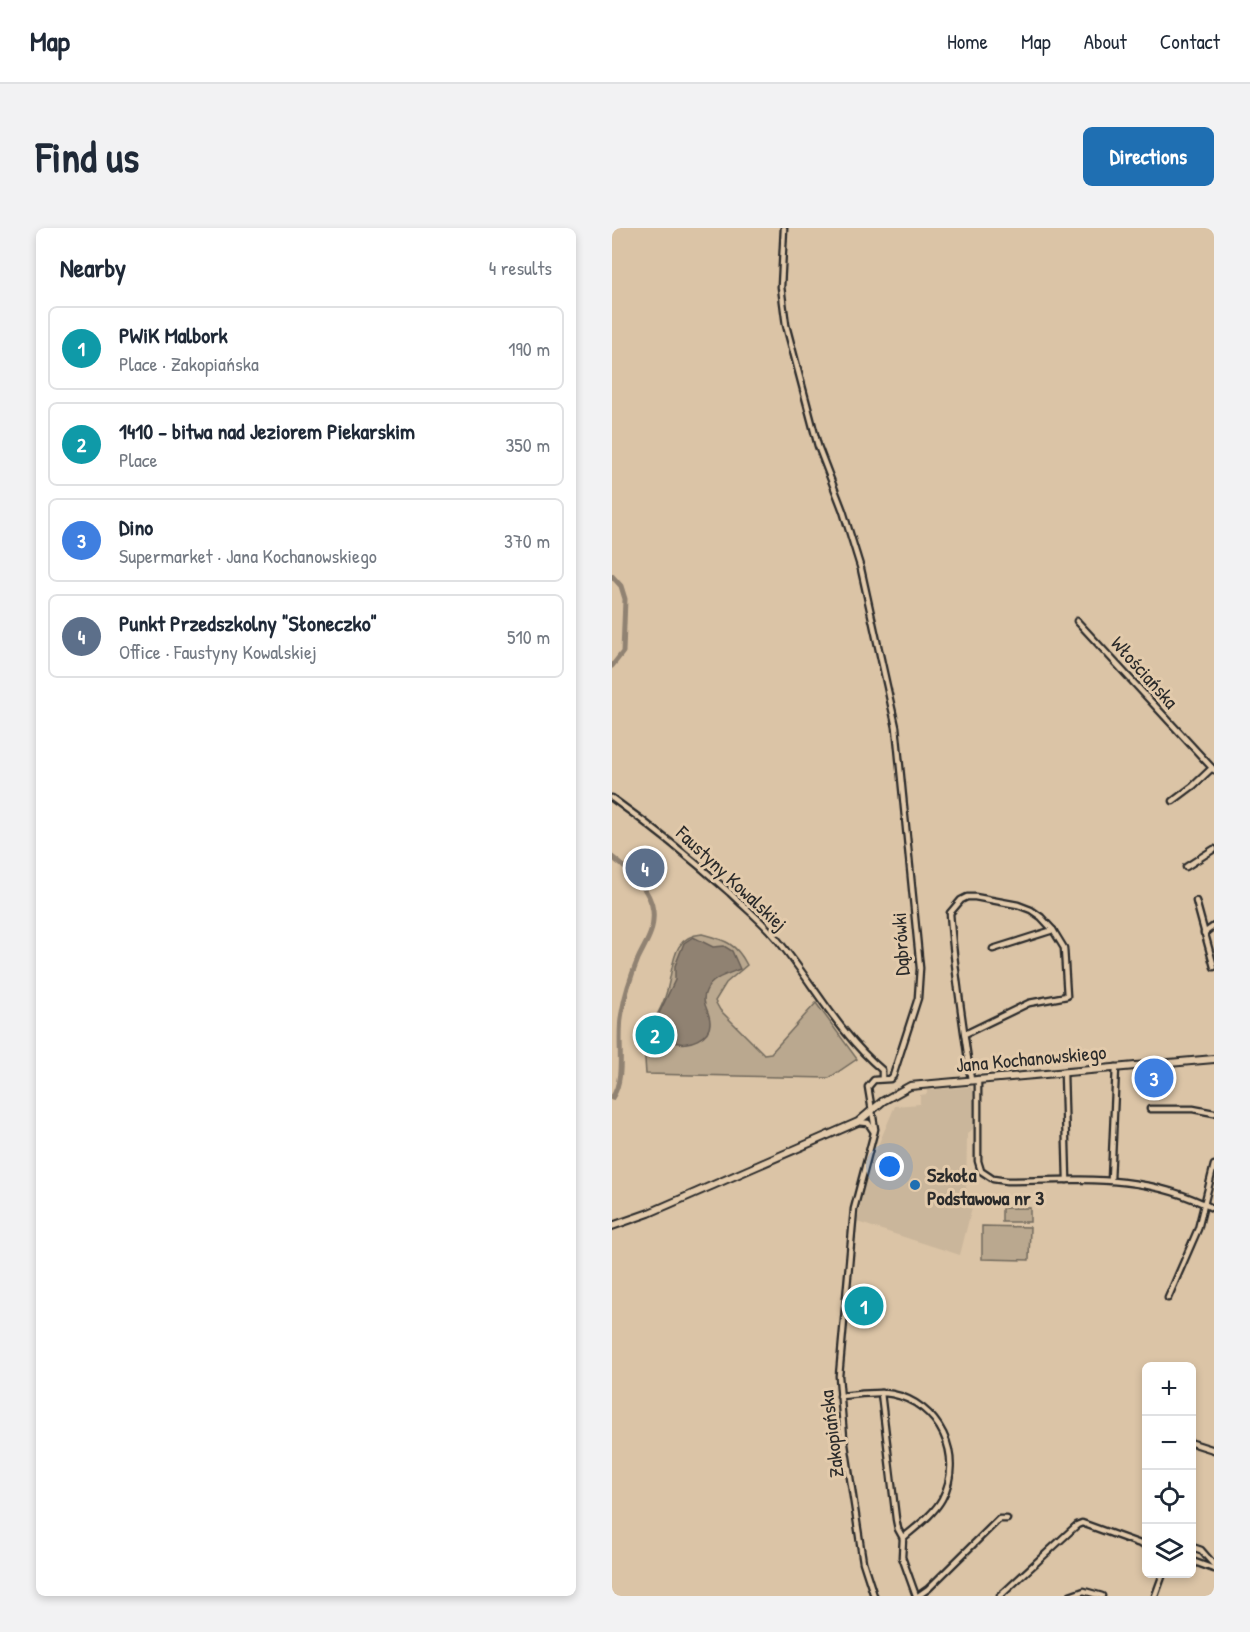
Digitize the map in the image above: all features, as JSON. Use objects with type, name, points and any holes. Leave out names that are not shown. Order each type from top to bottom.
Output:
[{"type":"street","name":"Dąbrówki","points":[[784,228],[781,286],[786,325],[818,446],[843,511],[861,569],[896,727],[920,968],[918,998],[894,1074],[890,1079],[882,1078]]},
{"type":"street","name":"Włościańska","points":[[1077,621],[1213,769]]},
{"type":"street","points":[[1173,801],[1213,769]]},
{"type":"street","name":"Faustyny Kowalskiej","points":[[612,798],[684,851],[763,924],[777,939],[819,999],[868,1059],[882,1070],[882,1078]]},
{"type":"street","points":[[1186,867],[1214,849]]},
{"type":"street","points":[[965,1034],[1029,1003],[1067,996],[1064,948],[1053,930],[1031,910],[1018,905],[967,897],[950,913],[960,1015],[974,1079],[978,1161],[981,1171],[993,1179],[1007,1181],[1112,1180],[1159,1188],[1214,1209]]},
{"type":"street","points":[[1196,901],[1214,967]]},
{"type":"street","points":[[1204,933],[1214,926]]},
{"type":"street","points":[[993,949],[1053,930]]},
{"type":"street","name":"Jana Kochanowskiego","points":[[882,1101],[905,1088],[922,1084],[1214,1059]]},
{"type":"street","points":[[1112,1180],[1116,1067]]},
{"type":"street","points":[[1064,1072],[1067,1180]]},
{"type":"street","points":[[874,1132],[875,1122],[867,1089],[870,1082],[882,1078]]},
{"type":"street","points":[[868,1094],[882,1101]]},
{"type":"street","points":[[612,1226],[649,1213],[858,1122],[882,1101]]},
{"type":"street","points":[[1150,1109],[1193,1109],[1214,1113]]},
{"type":"street","points":[[858,1122],[868,1123],[874,1132]]},
{"type":"street","name":"Zakopiańska","points":[[874,1132],[854,1209],[839,1376],[844,1438],[863,1562],[874,1596]]},
{"type":"street","points":[[1168,1298],[1198,1229],[1214,1165]]},
{"type":"street","points":[[881,1393],[896,1519],[903,1538],[902,1557],[917,1596],[928,1589],[999,1519],[1006,1519]]},
{"type":"street","points":[[840,1396],[881,1393],[905,1398],[925,1410],[940,1427],[945,1437],[950,1455],[950,1477],[942,1498],[926,1519],[903,1538]]},
{"type":"street","points":[[1196,1445],[1214,1450]]},
{"type":"street","points":[[1000,1596],[1074,1527],[1082,1523],[1142,1545]]},
{"type":"street","points":[[1196,1548],[1201,1550],[1214,1567]]},
{"type":"street","points":[[1196,1562],[1214,1567]]},
{"type":"street","points":[[1155,1596],[1162,1578]]},
{"type":"street","points":[[1070,1596],[1084,1591],[1102,1596]]},
{"type":"shaded area","points":[[702,934],[717,938],[734,947],[747,965],[726,983],[715,1001],[720,1010],[764,1054],[771,1053],[816,1003],[857,1059],[829,1078],[646,1074],[643,1031],[662,1006],[677,950],[686,939]]},
{"type":"shaded area","points":[[693,937],[713,947],[724,946],[732,951],[740,969],[716,980],[708,987],[704,996],[710,1018],[707,1033],[692,1042],[680,1043],[669,1038],[655,1022],[675,980],[675,966],[684,943]]},
{"type":"shaded area","name":"Szkoła Podstawowa nr 3","points":[[971,1087],[974,1094],[973,1129],[967,1134],[966,1199],[974,1199],[960,1255],[857,1222],[867,1171],[895,1106],[920,1104],[920,1095],[927,1094],[927,1090]]},
{"type":"shaded area","points":[[1002,1208],[1030,1208],[1030,1222],[1002,1222]]},
{"type":"shaded area","points":[[982,1226],[1030,1227],[1029,1260],[982,1259]]},
{"type":"waterway","points":[[612,576],[621,586],[625,599],[623,652],[612,666]]},
{"type":"waterway","points":[[612,857],[644,888],[653,911],[653,925],[628,985],[620,1023],[619,1080],[612,1098]]},
{"type":"place","name":"Punkt Przedszkolny \"Słoneczko\"","points":[[645,868]]},
{"type":"place","name":"1410 - bitwa nad Jeziorem Piekarskim","points":[[655,1035]]},
{"type":"place","name":"Dino","points":[[1154,1078]]},
{"type":"place","name":"Szkoła Podstawowa nr 3","points":[[915,1185]]},
{"type":"place","name":"PWiK Malbork","points":[[864,1306]]}]
